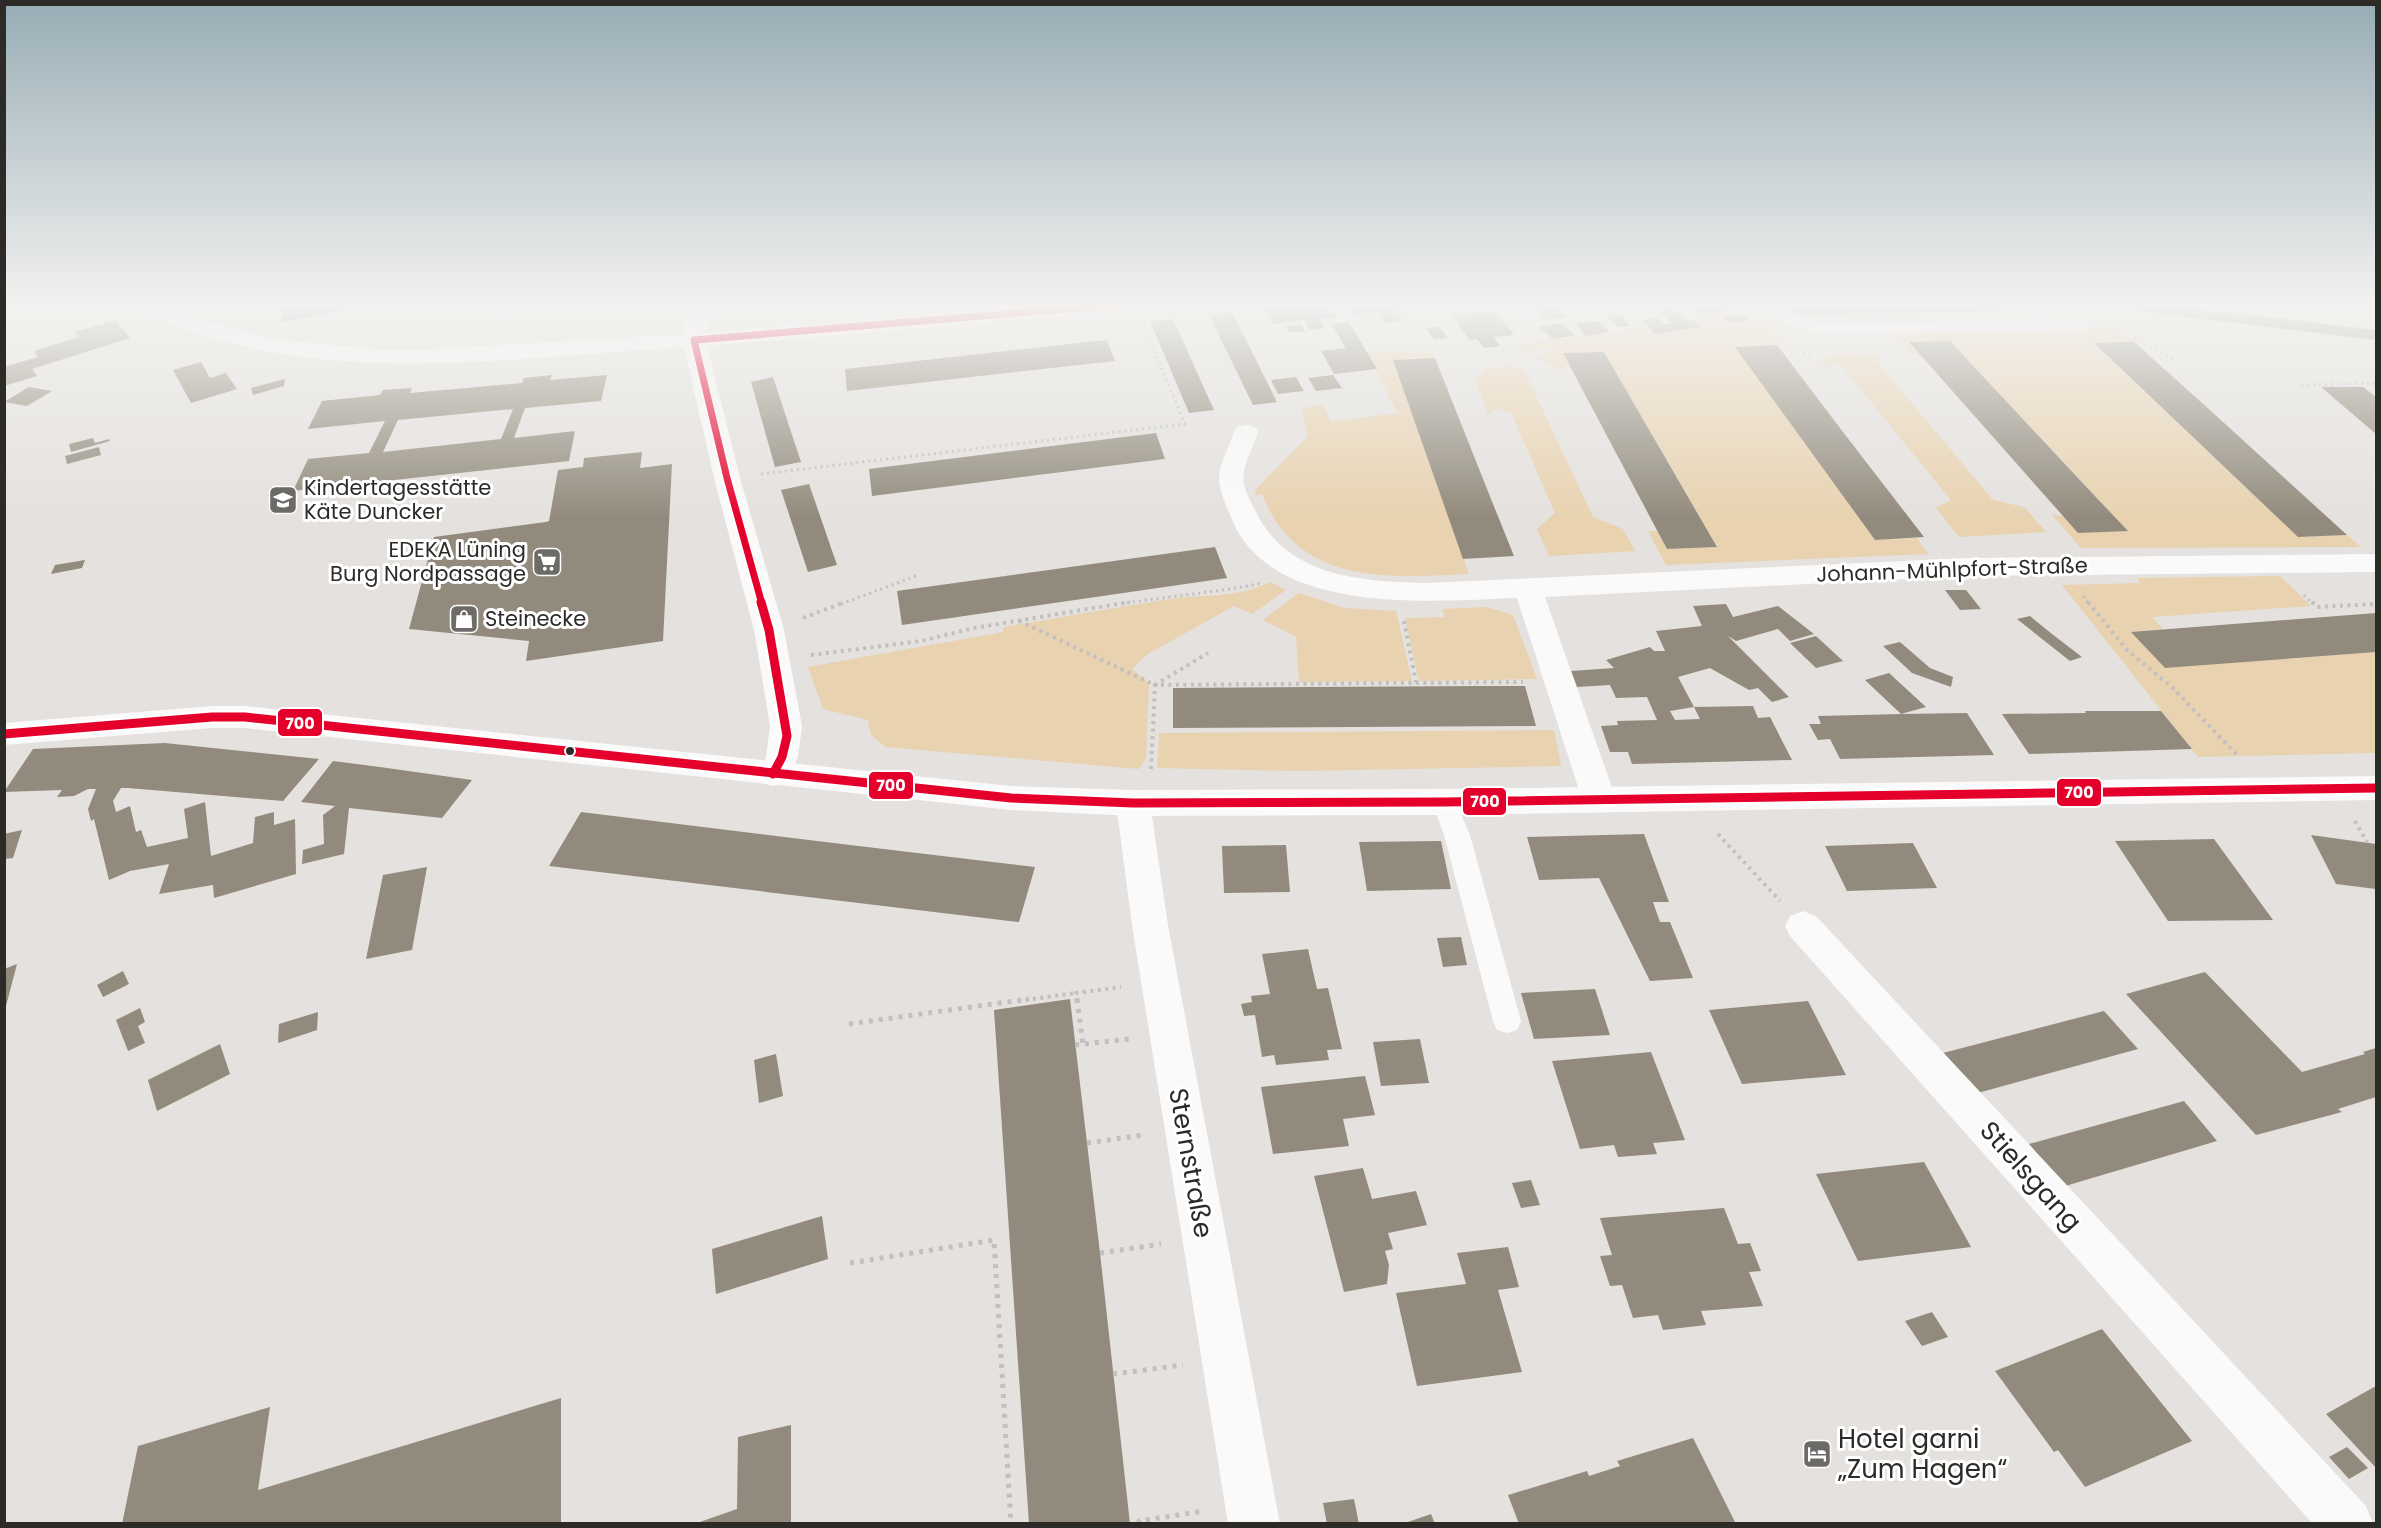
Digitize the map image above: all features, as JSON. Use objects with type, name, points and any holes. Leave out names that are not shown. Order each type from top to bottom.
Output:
[{"type":"street","points":[[702,375],[727,478],[769,630],[787,736],[782,757],[773,774]]},
{"type":"street","name":"Johann-Mühlpfort-Straße","points":[[1246,432],[1231,472],[1231,487],[1251,531],[1263,545],[1291,566],[1327,581],[1371,590],[1427,592],[1528,589],[1731,578],[2059,566],[2376,562]]},
{"type":"street","points":[[1528,589],[1599,799]]},
{"type":"street","points":[[4,734],[212,717],[245,717],[1011,798],[1142,791],[1444,802],[2376,788]]},
{"type":"street","name":"Sternstraße","points":[[1142,791],[1150,926],[1254,1524]]},
{"type":"street","name":"Stielsgang","points":[[1803,926],[2348,1524]]},
{"type":"lane","points":[[1444,802],[1457,835],[1507,1021]]},
{"type":"path","points":[[727,478],[1185,424],[1162,375]]},
{"type":"path","points":[[2301,385],[2376,383]]},
{"type":"path","points":[[774,662],[921,641],[974,627],[1192,592],[1219,592],[1252,587],[1291,566]]},
{"type":"path","points":[[2059,566],[2128,651],[2172,687],[2245,764]]},
{"type":"path","points":[[769,630],[916,576]]},
{"type":"path","points":[[2303,594],[2317,607],[2376,604]]},
{"type":"path","points":[[1403,618],[1416,682]]},
{"type":"path","points":[[1018,621],[1155,685],[1531,682]]},
{"type":"path","points":[[1155,685],[1208,653]]},
{"type":"path","points":[[1142,791],[1155,685]]},
{"type":"path","points":[[2352,815],[2367,842]]},
{"type":"path","points":[[1714,829],[1803,926]]},
{"type":"path","points":[[849,1024],[1131,986]]},
{"type":"path","points":[[1076,993],[1083,1045]]},
{"type":"path","points":[[1075,1046],[1139,1038]]},
{"type":"path","points":[[1086,1143],[1154,1133]]},
{"type":"path","points":[[850,1263],[994,1240],[1011,1524]]},
{"type":"path","points":[[1100,1254],[1171,1243]]},
{"type":"path","points":[[1113,1374],[1189,1364]]},
{"type":"path","points":[[1140,1524],[1139,1521],[1211,1510]]},
{"type":"shaded area","points":[[1378,375],[1398,375],[1469,574],[1407,576],[1348,570],[1321,560],[1298,545],[1278,524],[1262,494],[1254,495],[1257,488],[1308,436],[1301,409],[1322,404],[1331,422],[1397,413]]},
{"type":"shaded area","points":[[1480,375],[1527,375],[1593,517],[1623,529],[1635,551],[1549,556],[1537,529],[1555,513],[1511,413],[1497,408],[1488,414],[1475,380]]},
{"type":"shaded area","points":[[1618,375],[1756,375],[1875,540],[1917,538],[1928,554],[1666,565],[1648,531],[1658,531],[1667,549],[1717,547]]},
{"type":"shaded area","points":[[1849,375],[1889,375],[1993,500],[2024,507],[2046,532],[1959,537],[1936,508],[1951,500]]},
{"type":"shaded area","points":[[1982,375],[2127,375],[2298,537],[2347,535],[2361,547],[2081,548],[2051,514],[2127,530]]},
{"type":"shaded area","points":[[2280,576],[2311,606],[2152,617],[2163,629],[2132,632],[2165,668],[2376,651],[2376,753],[2198,757],[2062,585],[2141,583],[2137,578]]},
{"type":"shaded area","points":[[1270,582],[1286,590],[1252,614],[1234,606],[1148,654],[1132,669],[1149,683],[1146,758],[1139,769],[886,747],[871,735],[868,720],[823,709],[808,667],[1003,632],[1003,627],[1129,605],[1246,591]]},
{"type":"shaded area","points":[[1299,593],[1345,608],[1396,611],[1412,681],[1299,682],[1296,637],[1263,620]]},
{"type":"shaded area","points":[[1487,607],[1513,615],[1537,679],[1419,681],[1405,618],[1445,617],[1442,609]]},
{"type":"shaded area","points":[[1554,730],[1561,766],[1298,771],[1157,768],[1159,733]]},
{"type":"building","points":[[4,375],[37,376],[4,386]]},
{"type":"building","points":[[176,375],[208,375],[210,378],[228,375],[237,389],[191,403]]},
{"type":"building","points":[[549,375],[552,375],[550,380],[607,375],[601,401],[525,408],[514,438],[575,431],[569,461],[293,491],[308,459],[369,453],[385,421],[308,429],[322,401],[380,395],[383,390],[412,388],[410,393],[522,383],[524,378]],"holes":[[[513,409],[501,439],[383,452],[398,420]]]},
{"type":"building","points":[[846,375],[987,375],[847,391]]},
{"type":"building","points":[[1173,375],[1198,375],[1214,410],[1189,413]]},
{"type":"building","points":[[1238,375],[1264,375],[1277,402],[1253,405]]},
{"type":"building","points":[[1333,375],[1342,388],[1316,391],[1308,378]]},
{"type":"building","points":[[1398,375],[1442,375],[1514,556],[1463,559]]},
{"type":"building","points":[[1575,375],[1618,375],[1717,547],[1667,549]]},
{"type":"building","points":[[1756,375],[1800,375],[1924,537],[1875,540]]},
{"type":"building","points":[[1938,375],[1982,375],[2128,531],[2078,533]]},
{"type":"building","points":[[2128,375],[2171,375],[2347,535],[2298,537]]},
{"type":"building","points":[[773,377],[801,462],[775,467],[751,382]]},
{"type":"building","points":[[1296,377],[1304,391],[1278,394],[1271,380]]},
{"type":"building","points":[[285,379],[284,386],[253,395],[251,388]]},
{"type":"building","points":[[29,387],[52,391],[27,406],[4,402]]},
{"type":"building","points":[[2321,387],[2363,387],[2376,397],[2376,434]]},
{"type":"building","points":[[1156,433],[1165,459],[872,496],[869,469]]},
{"type":"building","points":[[93,438],[95,443],[109,439],[110,441],[71,452],[69,444]]},
{"type":"building","points":[[99,447],[101,455],[67,464],[65,456]]},
{"type":"building","name":"EDEKA Lüning Burg Nordpassage","points":[[642,452],[640,468],[672,464],[663,641],[526,661],[529,641],[409,629],[434,537],[549,521],[558,470],[583,467],[584,458]]},
{"type":"building","points":[[809,484],[837,565],[808,572],[781,490]]},
{"type":"building","points":[[1215,547],[1227,578],[902,625],[897,591]]},
{"type":"building","points":[[85,560],[82,568],[51,574],[55,565]]},
{"type":"building","points":[[1945,590],[1966,590],[1981,609],[1960,610]]},
{"type":"building","points":[[1726,604],[1733,617],[1778,606],[1814,634],[1790,641],[1778,629],[1736,641],[1728,636],[1789,697],[1772,702],[1758,688],[1749,690],[1710,668],[1678,677],[1694,707],[1753,706],[1758,718],[1770,717],[1792,760],[1632,764],[1628,752],[1610,752],[1601,726],[1618,725],[1617,721],[1657,720],[1647,697],[1616,698],[1610,685],[1577,687],[1571,671],[1614,668],[1606,660],[1650,647],[1654,651],[1665,651],[1656,631],[1702,626],[1693,606]],"holes":[[[1694,707],[1700,719],[1675,720],[1670,711]]]},
{"type":"building","points":[[2376,613],[2376,652],[2165,668],[2131,632]]},
{"type":"building","points":[[2030,616],[2082,657],[2070,661],[2017,619]]},
{"type":"building","points":[[1816,636],[1843,661],[1816,668],[1790,643]]},
{"type":"building","points":[[1900,642],[1930,668],[1953,677],[1951,687],[1912,673],[1883,646]]},
{"type":"building","points":[[1889,673],[1926,707],[1901,714],[1865,680]]},
{"type":"building","points":[[1525,686],[1536,726],[1173,728],[1173,688]]},
{"type":"building","points":[[2085,711],[2161,711],[2192,749],[2029,754],[2002,714],[2086,713]]},
{"type":"building","points":[[1967,713],[1994,755],[1840,759],[1830,739],[1818,740],[1809,724],[1821,724],[1818,716]]},
{"type":"building","points":[[165,743],[319,759],[283,801],[121,788],[113,801],[116,812],[130,806],[136,832],[141,830],[147,847],[188,838],[184,809],[205,802],[211,856],[253,843],[255,817],[274,812],[274,825],[295,819],[296,874],[214,898],[213,885],[159,894],[169,864],[130,871],[109,880],[94,819],[91,821],[88,809],[96,789],[88,789],[74,796],[57,797],[62,790],[4,792],[33,749]]},
{"type":"building","points":[[333,761],[472,780],[442,818],[349,808],[344,854],[302,864],[303,850],[324,844],[323,815],[335,806],[301,802]]},
{"type":"building","points":[[581,812],[1035,867],[1019,922],[549,866]]},
{"type":"building","points":[[22,830],[13,858],[4,859],[4,834]]},
{"type":"building","points":[[1644,834],[1669,902],[1653,902],[1660,922],[1670,922],[1693,978],[1650,981],[1599,878],[1539,880],[1527,837]]},
{"type":"building","points":[[2311,835],[2376,844],[2376,889],[2336,884]]},
{"type":"building","points":[[2214,839],[2273,920],[2168,921],[2115,841]]},
{"type":"building","points":[[1441,841],[1451,889],[1367,891],[1359,842]]},
{"type":"building","points":[[1913,843],[1937,888],[1847,891],[1825,846]]},
{"type":"building","points":[[1286,845],[1290,892],[1224,893],[1222,846]]},
{"type":"building","points":[[427,867],[412,950],[366,959],[383,875]]},
{"type":"building","points":[[1461,937],[1467,965],[1443,967],[1437,938]]},
{"type":"building","points":[[1308,949],[1317,989],[1328,988],[1342,1049],[1327,1050],[1329,1060],[1276,1065],[1274,1055],[1262,1057],[1255,1015],[1244,1016],[1241,1004],[1252,1002],[1251,996],[1270,994],[1262,954]]},
{"type":"building","points":[[17,964],[5,1010],[4,1010],[4,969]]},
{"type":"building","points":[[123,971],[129,984],[103,997],[97,985]]},
{"type":"building","points":[[2205,972],[2302,1072],[2365,1054],[2363,1052],[2376,1048],[2376,1097],[2338,1109],[2342,1112],[2256,1135],[2126,994]]},
{"type":"building","points":[[1595,989],[1610,1035],[1534,1039],[1521,993]]},
{"type":"building","points":[[1070,999],[1130,1524],[1029,1524],[994,1010]]},
{"type":"building","points":[[1808,1001],[1846,1075],[1742,1084],[1709,1010]]},
{"type":"building","points":[[140,1008],[145,1022],[138,1026],[145,1043],[128,1051],[116,1020]]},
{"type":"building","points":[[2104,1011],[2138,1049],[1974,1094],[1943,1053]]},
{"type":"building","points":[[318,1012],[317,1030],[278,1043],[279,1024]]},
{"type":"building","points":[[1420,1039],[1429,1083],[1381,1086],[1373,1042]]},
{"type":"building","points":[[220,1044],[230,1074],[157,1111],[148,1080]]},
{"type":"building","points":[[1651,1052],[1685,1140],[1653,1143],[1657,1154],[1618,1157],[1614,1145],[1580,1149],[1552,1061]]},
{"type":"building","points":[[776,1054],[783,1096],[759,1103],[754,1060]]},
{"type":"building","points":[[1365,1076],[1375,1115],[1343,1119],[1349,1146],[1273,1154],[1261,1087]]},
{"type":"building","points":[[2184,1101],[2217,1141],[2062,1187],[2029,1144]]},
{"type":"building","points":[[1924,1162],[1971,1247],[1858,1261],[1816,1174]]},
{"type":"building","points":[[1363,1168],[1372,1199],[1416,1191],[1427,1225],[1388,1233],[1393,1249],[1385,1251],[1389,1265],[1387,1284],[1344,1292],[1314,1176]]},
{"type":"building","points":[[1531,1180],[1540,1205],[1521,1208],[1512,1183]]},
{"type":"building","points":[[1724,1208],[1738,1244],[1750,1243],[1761,1271],[1749,1272],[1763,1306],[1701,1311],[1706,1325],[1663,1330],[1658,1315],[1633,1318],[1622,1285],[1610,1286],[1600,1256],[1612,1255],[1600,1218]]},
{"type":"building","points":[[822,1216],[828,1259],[716,1294],[712,1249]]},
{"type":"building","points":[[1508,1247],[1519,1287],[1498,1290],[1522,1372],[1417,1386],[1396,1293],[1466,1284],[1457,1253]]},
{"type":"building","points":[[1932,1312],[1948,1337],[1922,1346],[1905,1321]]},
{"type":"building","points":[[2102,1329],[2192,1441],[2085,1487],[2058,1450],[2054,1452],[1995,1371]]},
{"type":"building","points":[[2376,1386],[2376,1468],[2326,1414]]},
{"type":"building","points":[[561,1398],[561,1524],[122,1524],[138,1446],[270,1407],[258,1490]]},
{"type":"building","points":[[791,1425],[791,1524],[694,1524],[737,1509],[738,1437]]},
{"type":"building","points":[[1693,1438],[1736,1524],[1519,1524],[1508,1495],[1587,1471],[1589,1476],[1620,1466],[1617,1461]]},
{"type":"building","points":[[2347,1447],[2368,1468],[2349,1479],[2329,1457]]},
{"type":"building","points":[[1354,1499],[1359,1524],[1327,1524],[1323,1503]]},
{"type":"building","points":[[1431,1514],[1435,1524],[1405,1524],[1405,1523]]},
{"type":"transit line","name":"700","points":[[702,375],[727,478],[769,630],[787,736],[782,757],[773,774]]},
{"type":"transit line","name":"700","points":[[4,734],[212,717],[245,717],[1011,798],[1133,803],[1444,802],[2376,788]]},
{"type":"place","name":"Kindertagesstätte Käte Duncker","points":[[283,500]]},
{"type":"place","name":"EDEKA Lüning Burg Nordpassage","points":[[547,562]]},
{"type":"place","name":"Steinecke","points":[[464,619]]},
{"type":"place","name":"Hotel garni „Zum Hagen“","points":[[1817,1454]]}]
